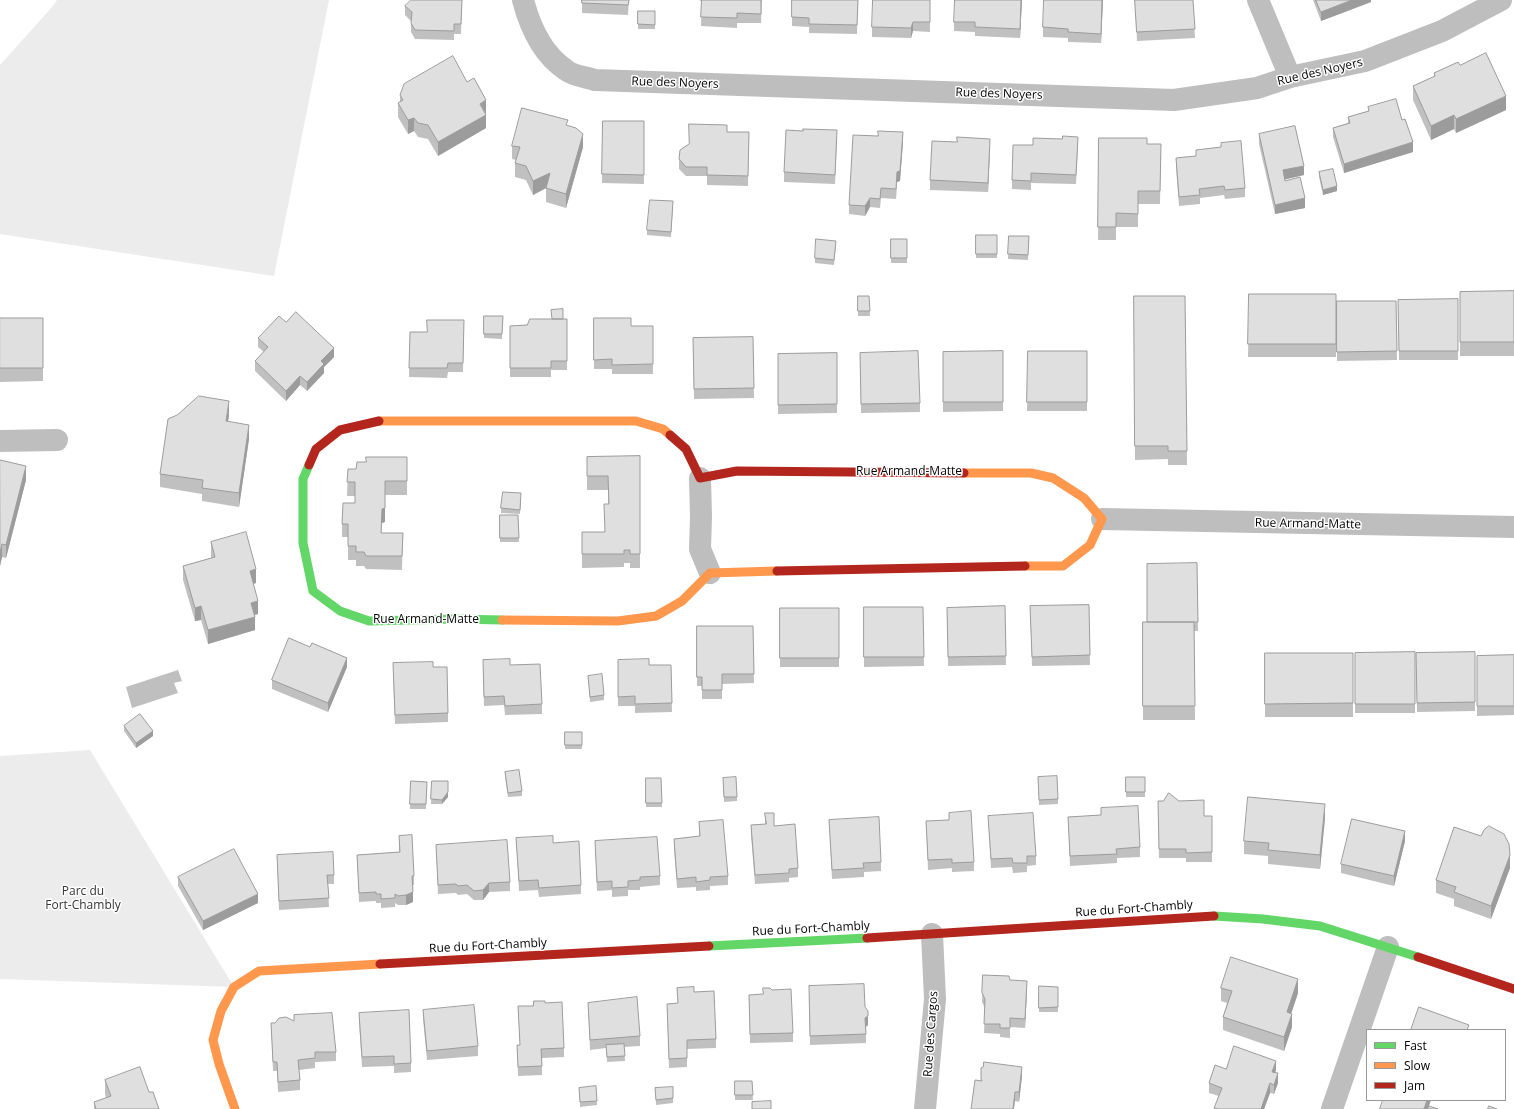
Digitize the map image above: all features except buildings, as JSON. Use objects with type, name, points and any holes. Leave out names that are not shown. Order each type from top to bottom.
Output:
[{"type":"street","name":"Rue des Noyers","points":[[523,0],[531,28],[546,51],[566,71],[595,80],[1174,100],[1257,88],[1290,77],[1365,61],[1442,31],[1500,0]]},
{"type":"street","points":[[1258,0],[1290,77]]},
{"type":"street","name":"Rue Armand-Matte","points":[[379,421],[636,421],[663,429],[686,449],[700,478],[702,517],[700,548],[710,573],[682,601],[656,616],[618,621],[455,619],[368,621],[340,611],[312,591],[303,543],[303,479],[316,449],[340,430],[379,421]]},
{"type":"street","points":[[0,441],[56,440]]},
{"type":"street","name":"Rue Armand-Matte","points":[[700,478],[737,471],[1031,473],[1054,478],[1084,498],[1102,519],[1514,527]]},
{"type":"street","points":[[710,573],[980,566],[1063,566],[1090,545],[1102,519]]},
{"type":"street","name":"Rue du Fort-Chambly","points":[[235,1109],[219,1064],[213,1040],[221,1011],[234,987],[259,971],[932,934],[1216,916],[1263,919],[1320,926],[1514,989]]},
{"type":"street","name":"Rue des Cargos","points":[[925,1109],[935,1000],[932,934]]},
{"type":"street","points":[[1332,1109],[1388,947]]},
{"type":"green space","points":[[57,0],[329,0],[274,276],[0,234],[0,65]]},
{"type":"green space","name":"Parc du Fort-Chambly","points":[[90,750],[234,987],[0,979],[0,756]]},
{"type":"shaded area","points":[[178,670],[182,681],[174,683],[178,693],[132,708],[126,687]]},
{"type":"traffic: fast","points":[[309,465],[303,479],[303,543],[313,591],[340,611],[369,621],[455,619],[502,620]]},
{"type":"traffic: fast","points":[[1214,916],[1263,919],[1320,926],[1418,957]]},
{"type":"traffic: fast","points":[[709,946],[867,938]]},
{"type":"traffic: slow","points":[[379,421],[636,421],[663,429],[670,435]]},
{"type":"traffic: slow","points":[[964,473],[1031,473],[1053,478],[1084,498],[1102,519],[1090,545],[1063,566],[1025,566]]},
{"type":"traffic: slow","points":[[502,620],[618,621],[656,616],[682,601],[710,573],[777,571]]},
{"type":"traffic: slow","points":[[235,1109],[219,1064],[213,1040],[221,1011],[234,987],[259,971],[380,964]]},
{"type":"traffic: jam","points":[[309,465],[316,449],[340,430],[379,421]]},
{"type":"traffic: jam","points":[[670,435],[686,449],[700,478],[737,471],[964,473]]},
{"type":"traffic: jam","points":[[777,571],[1025,566]]},
{"type":"traffic: jam","points":[[867,938],[1214,916]]},
{"type":"traffic: jam","points":[[380,964],[709,946]]},
{"type":"traffic: jam","points":[[1418,957],[1514,989]]}]
